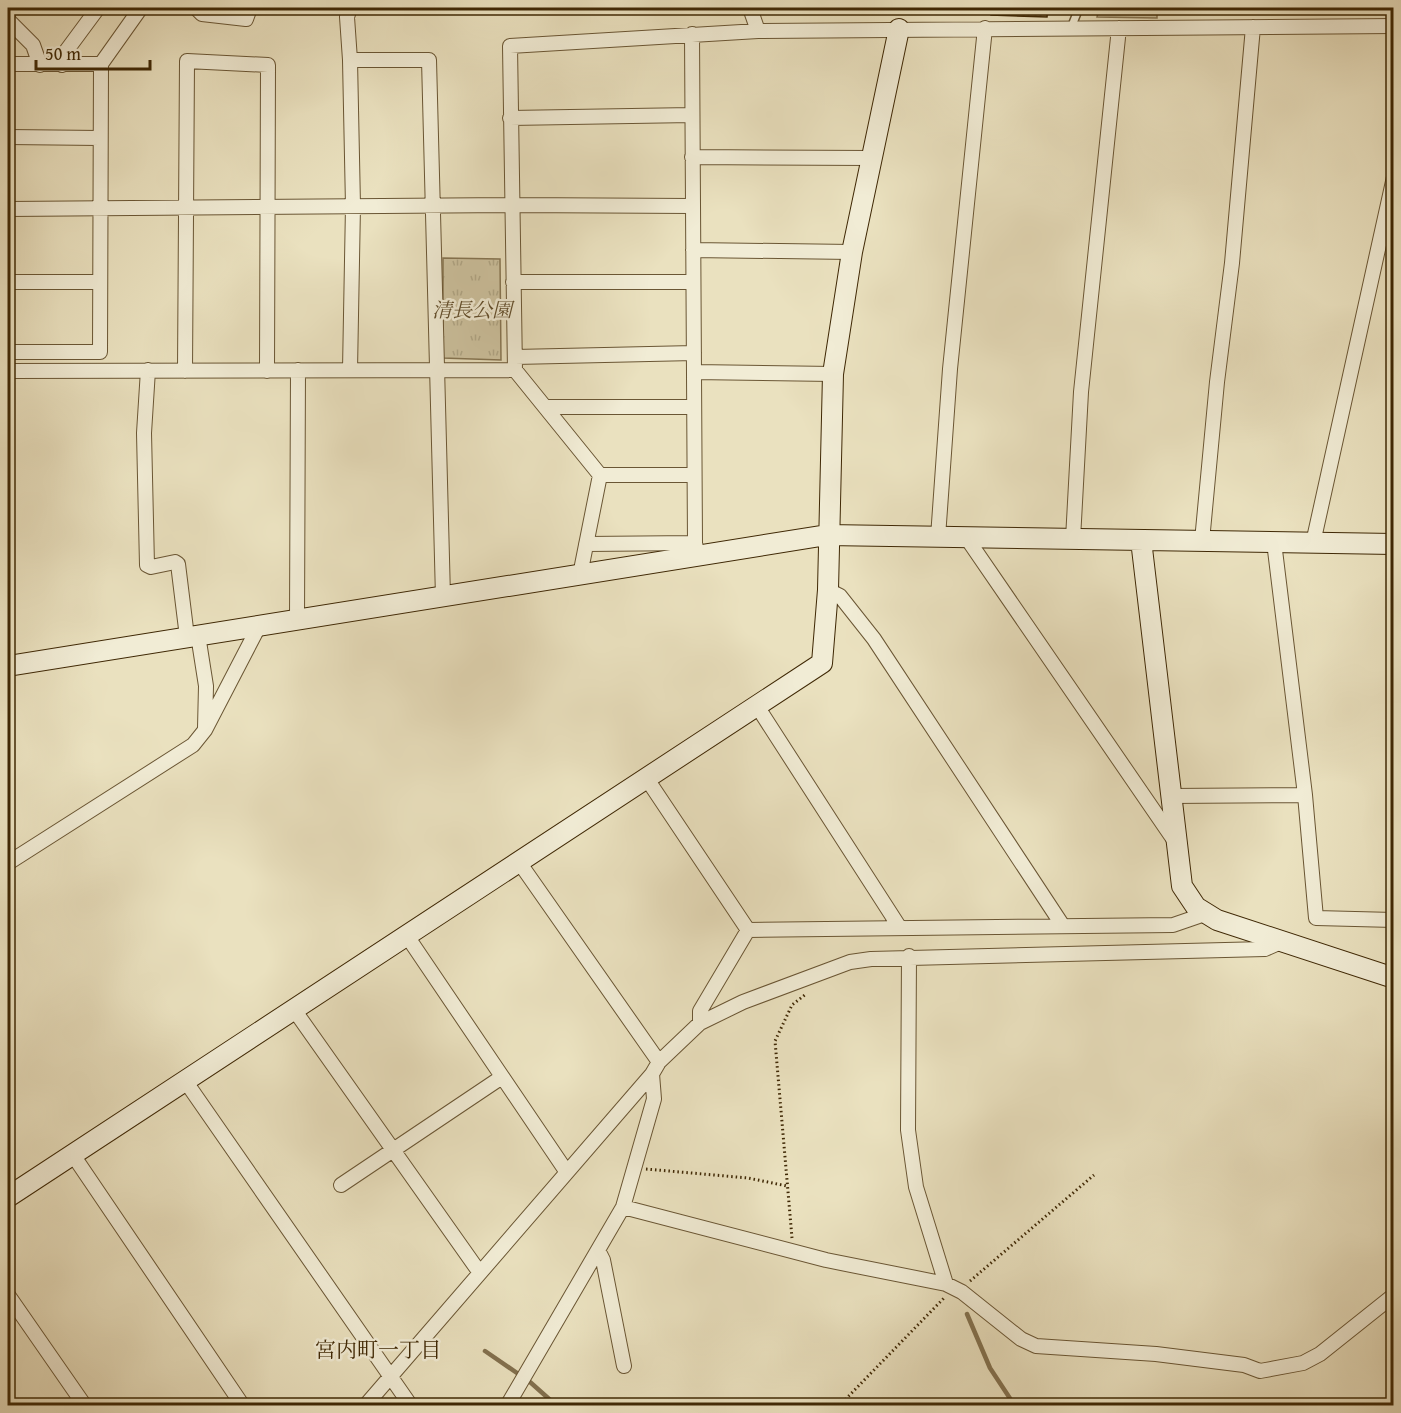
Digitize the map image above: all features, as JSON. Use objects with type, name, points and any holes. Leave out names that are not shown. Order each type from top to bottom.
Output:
[{"type":"street","points":[[62,64],[61,58],[98,8]]},
{"type":"street","points":[[8,352],[100,352],[101,64],[140,9],[138,8]]},
{"type":"street","points":[[196,8],[202,14],[246,19],[250,8]]},
{"type":"street","points":[[350,8],[347,18],[353,206],[350,370]]},
{"type":"street","points":[[746,9],[758,31]]},
{"type":"street","points":[[8,20],[33,45],[40,65]]},
{"type":"street","points":[[600,475],[545,407],[515,363],[510,46],[758,31],[1394,26]]},
{"type":"street","points":[[1203,541],[1217,382],[1232,263],[1253,27]]},
{"type":"street","points":[[938,537],[950,369],[985,28]]},
{"type":"street","points":[[1073,539],[1081,392],[1119,28]]},
{"type":"street","points":[[8,1197],[295,1011],[822,663],[828,590],[827,535],[833,374],[852,252],[899,29]]},
{"type":"street","points":[[692,34],[696,549]]},
{"type":"street","points":[[350,60],[429,60],[443,597]]},
{"type":"street","points":[[185,371],[187,61],[268,65],[267,370]]},
{"type":"street","points":[[8,64],[101,64]]},
{"type":"street","points":[[510,118],[692,115]]},
{"type":"street","points":[[8,137],[100,138]]},
{"type":"street","points":[[692,157],[871,158]]},
{"type":"street","points":[[1313,543],[1394,177]]},
{"type":"street","points":[[8,209],[692,206]]},
{"type":"street","points":[[693,250],[852,252]]},
{"type":"street","points":[[8,282],[99,282]]},
{"type":"street","points":[[513,282],[693,282]]},
{"type":"street","points":[[8,371],[437,370],[515,363],[694,353]]},
{"type":"street","points":[[148,370],[144,433],[147,565],[178,564],[192,636],[206,686],[205,730]]},
{"type":"street","points":[[297,620],[298,370]]},
{"type":"street","points":[[694,372],[833,374]]},
{"type":"street","points":[[545,407],[694,407]]},
{"type":"street","points":[[600,475],[694,475]]},
{"type":"street","points":[[580,575],[600,475]]},
{"type":"street","points":[[8,666],[580,575],[696,549],[827,535],[1394,544]]},
{"type":"street","points":[[966,537],[1176,843]]},
{"type":"street","points":[[1141,540],[1182,886],[1196,907],[1205,914],[1281,942],[1394,978]]},
{"type":"street","points":[[1274,542],[1305,795],[1316,918],[1394,920]]},
{"type":"street","points":[[586,544],[696,549]]},
{"type":"street","points":[[828,590],[840,596],[874,639],[1064,926]]},
{"type":"street","points":[[8,863],[193,745],[205,730],[259,626]]},
{"type":"street","points":[[757,706],[900,928]]},
{"type":"street","points":[[647,779],[748,930]]},
{"type":"street","points":[[1171,796],[1305,795]]},
{"type":"street","points":[[507,1406],[623,1207],[654,1099],[655,1068],[519,862]]},
{"type":"street","points":[[748,930],[1173,925],[1205,914]]},
{"type":"street","points":[[700,1023],[700,1011],[748,930]]},
{"type":"street","points":[[407,936],[566,1171]]},
{"type":"street","points":[[365,1406],[655,1068],[700,1023],[743,1002],[850,962],[909,956],[1265,950],[1281,942]]},
{"type":"street","points":[[909,956],[908,1130],[916,1187],[953,1287]]},
{"type":"street","points":[[295,1011],[480,1273]]},
{"type":"street","points":[[340,1185],[502,1077]]},
{"type":"street","points":[[186,1082],[411,1406]]},
{"type":"street","points":[[73,1155],[243,1406]]},
{"type":"street","points":[[623,1207],[794,1251],[953,1287],[1022,1339],[1036,1346],[1156,1354],[1244,1365],[1260,1371],[1293,1366],[1320,1354],[1394,1295]]},
{"type":"street","points":[[598,1250],[603,1260],[624,1366]]},
{"type":"street","points":[[8,1295],[85,1406]]},
{"type":"lane","points":[[1071,28],[1079,8]]},
{"type":"lane","points":[[1352,8],[1394,8]]},
{"type":"path","points":[[794,1251],[775,1041],[792,1005],[808,992]]},
{"type":"path","points":[[635,1166],[658,1172],[748,1178],[787,1186]]},
{"type":"path","points":[[839,1406],[953,1287],[1094,1175]]},
{"type":"green space","points":[[1099,8],[1157,8],[1157,18],[1097,17]]},
{"type":"green space","name":"清長公園","points":[[443,258],[500,259],[501,360],[443,358]]},
{"type":"building","points":[[991,8],[1048,8],[1047,17],[991,15]]},
{"type":"waterway","points":[[967,1314],[990,1368],[1015,1406]]},
{"type":"waterway","points":[[485,1351],[530,1382],[557,1406]]},
{"type":"district","name":"宮内町一丁目","points":[[378,1349]]}]
